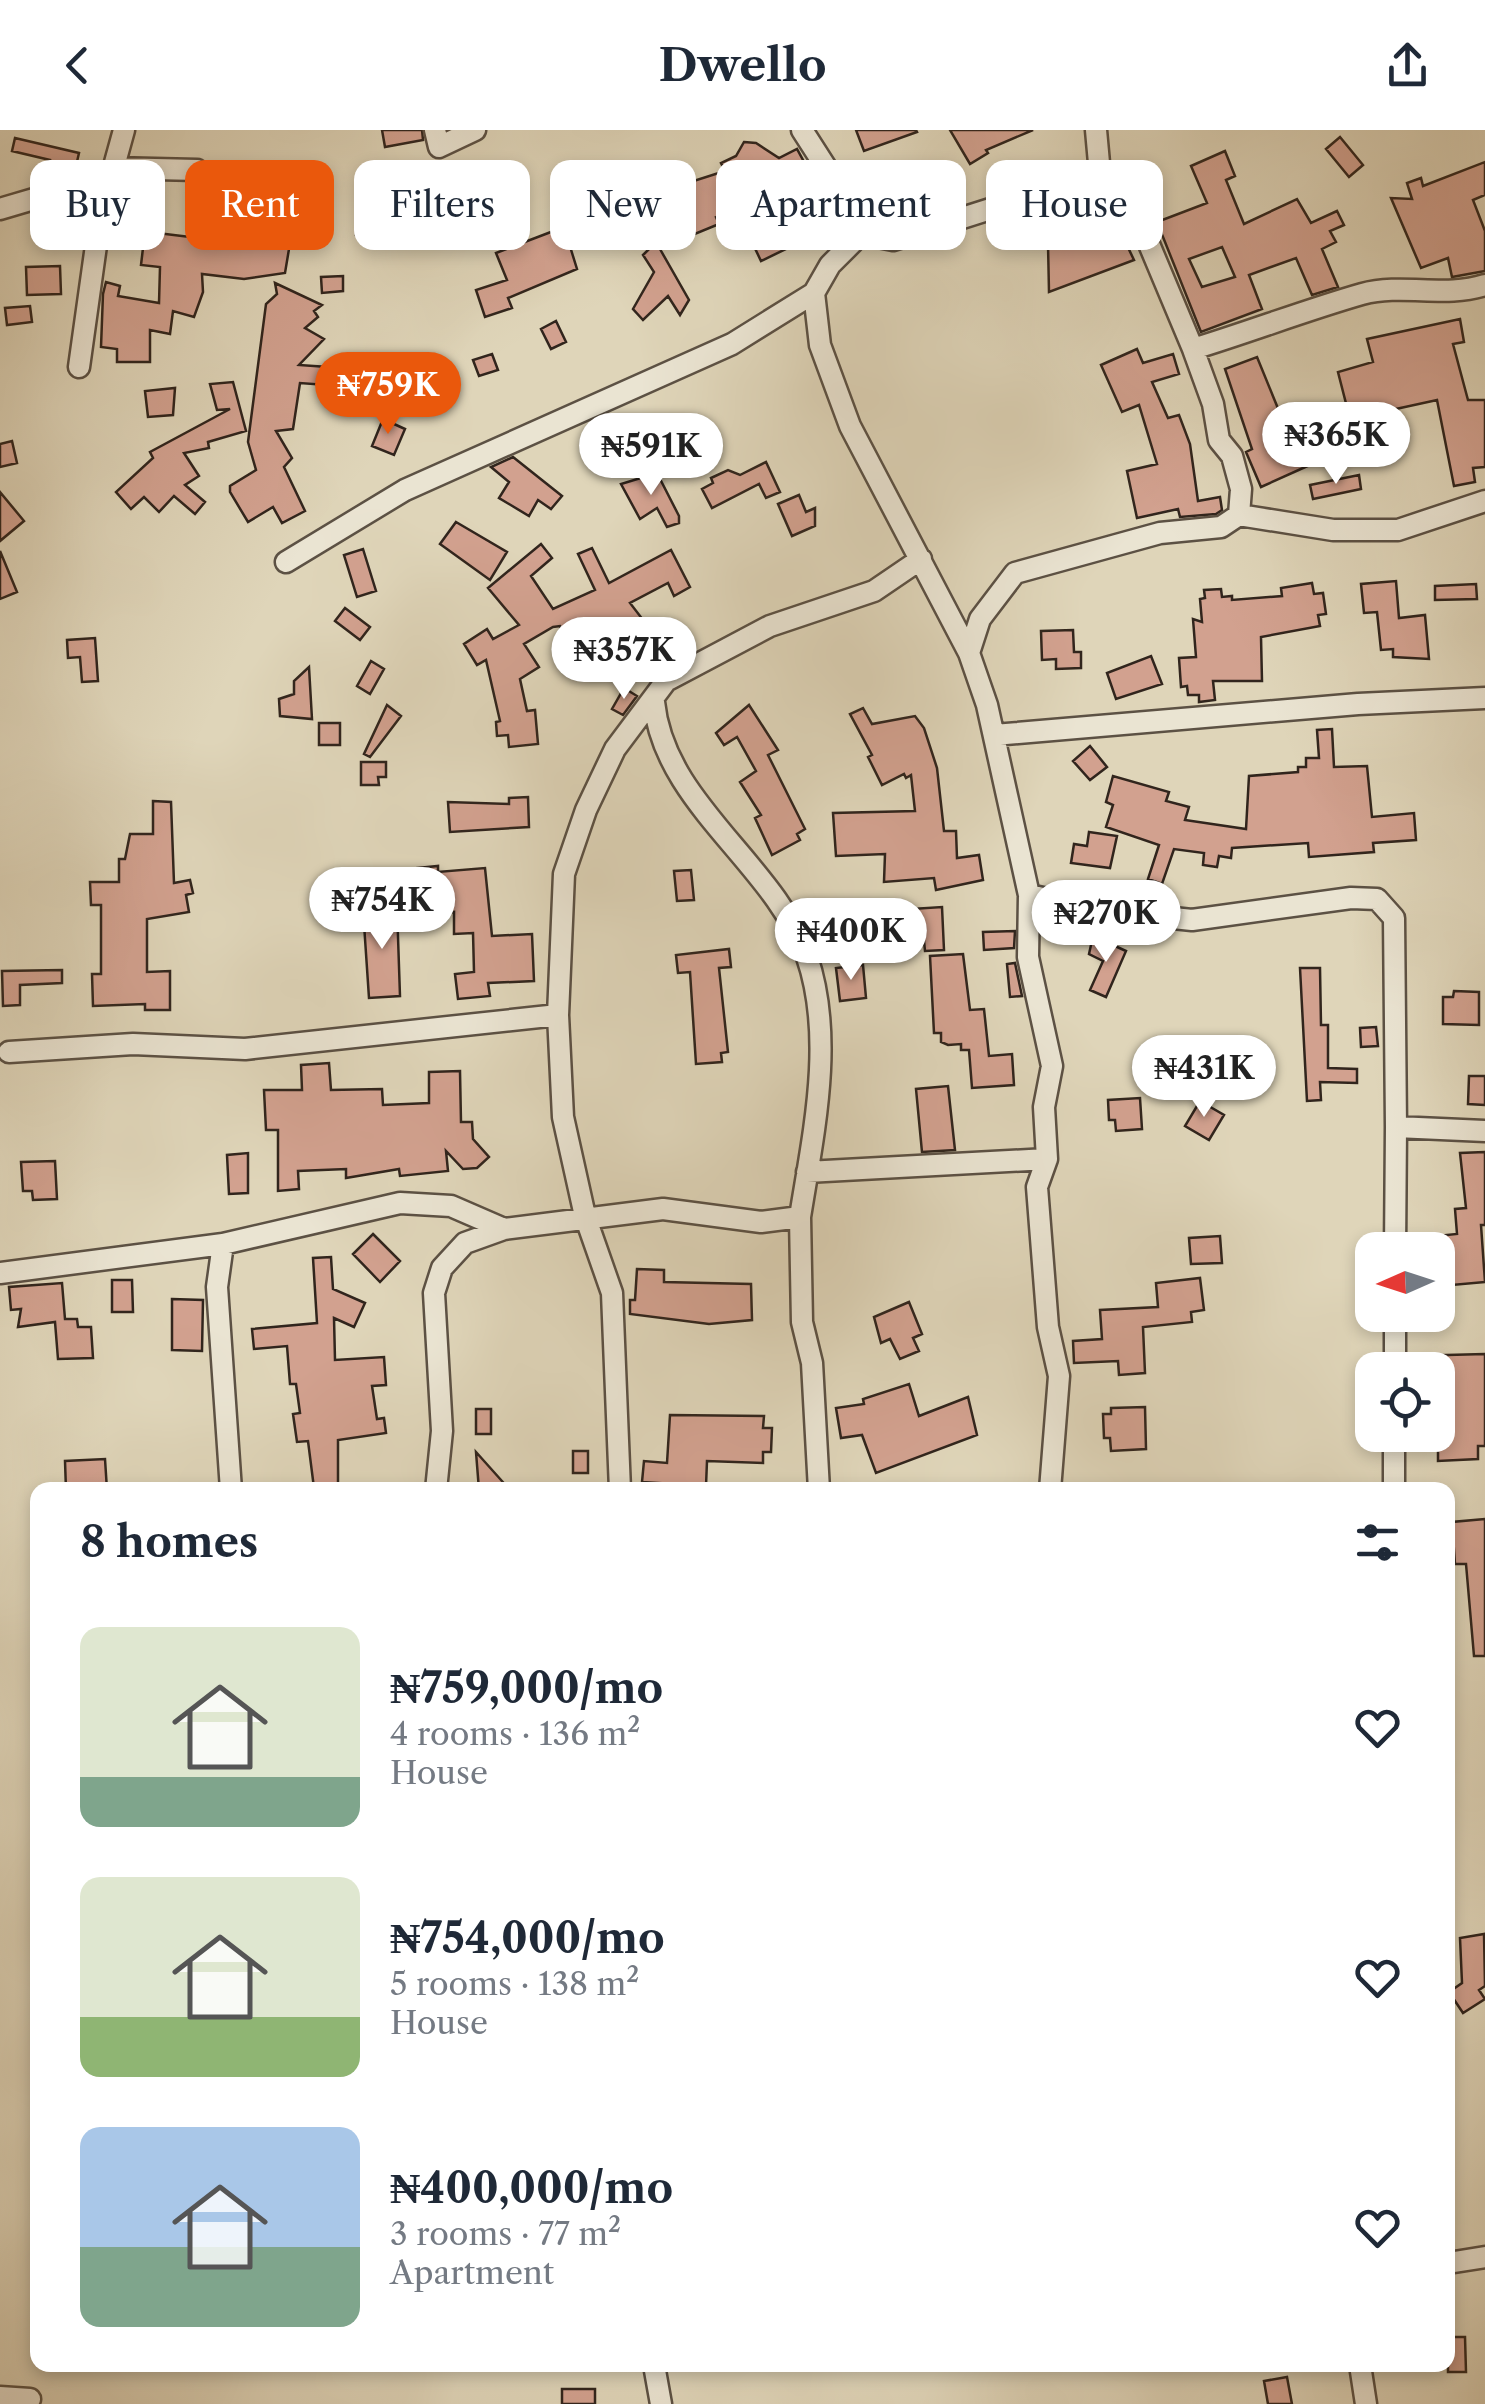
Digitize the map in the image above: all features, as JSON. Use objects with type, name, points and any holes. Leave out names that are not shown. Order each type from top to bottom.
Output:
[{"type":"street","points":[[115,160],[124,130]]},
{"type":"street","points":[[435,130],[439,147],[475,130]]},
{"type":"street","points":[[802,130],[822,160]]},
{"type":"street","points":[[1096,130],[1099,160]]},
{"type":"street","points":[[0,209],[30,200]]},
{"type":"street","points":[[79,367],[98,250]]},
{"type":"street","points":[[843,250],[820,277],[814,293],[820,346],[850,426],[969,653],[994,735],[1030,895],[1028,957],[1050,1046],[1052,1076],[1044,1107],[1047,1159],[1037,1187],[1048,1327],[1059,1376],[1051,1482]]},
{"type":"street","points":[[1153,250],[1193,350],[1220,440],[1232,456],[1240,489],[1240,516]]},
{"type":"street","points":[[1193,350],[1362,294],[1392,290],[1460,292],[1485,285]]},
{"type":"street","points":[[286,562],[404,490],[732,344],[814,293]]},
{"type":"street","points":[[969,653],[980,619],[1015,572],[1160,534],[1220,527],[1240,516],[1333,530],[1398,530],[1485,501]]},
{"type":"street","points":[[620,1482],[612,1293],[586,1216],[563,1117],[558,1015],[564,874],[586,810],[615,749],[666,681],[706,656],[770,626],[874,592],[922,559]]},
{"type":"street","points":[[953,622],[980,619]]},
{"type":"street","points":[[994,735],[1358,704],[1485,698]]},
{"type":"street","points":[[654,702],[660,736],[686,782],[787,920],[807,958],[819,1075],[800,1217],[802,1322],[812,1363],[819,1482]]},
{"type":"street","points":[[1030,895],[1082,908],[1192,920],[1351,898],[1377,899],[1394,918],[1395,1232]]},
{"type":"street","points":[[9,1052],[132,1044],[244,1049],[558,1015]]},
{"type":"street","points":[[1396,1127],[1485,1131]]},
{"type":"street","points":[[808,1172],[1047,1159]]},
{"type":"street","points":[[0,1272],[223,1244],[400,1203],[451,1206],[504,1229]]},
{"type":"street","points":[[437,1482],[442,1431],[434,1293],[442,1268],[466,1242],[504,1229],[663,1209],[761,1222],[800,1217]]},
{"type":"street","points":[[223,1244],[218,1287],[230,1482]]},
{"type":"street","points":[[1394,1452],[1394,1482]]},
{"type":"street","points":[[1455,2262],[1485,2257]]},
{"type":"street","points":[[655,2372],[661,2404]]},
{"type":"street","points":[[1361,2372],[1366,2404]]},
{"type":"street","points":[[0,2397],[30,2399]]},
{"type":"building","points":[[382,130],[422,130],[423,140],[385,147]]},
{"type":"building","points":[[856,130],[916,130],[917,132],[864,151]]},
{"type":"building","points":[[950,130],[1033,130],[986,150],[988,153],[970,164]]},
{"type":"building","points":[[1340,137],[1363,165],[1349,177],[1326,149]]},
{"type":"building","points":[[15,138],[79,153],[77,160],[50,160],[12,151]]},
{"type":"building","points":[[744,142],[756,143],[779,158],[797,149],[803,160],[727,160],[736,156]]},
{"type":"building","points":[[1225,151],[1235,176],[1226,180],[1244,224],[1297,199],[1311,223],[1337,211],[1344,225],[1330,231],[1336,242],[1322,249],[1338,287],[1312,295],[1296,258],[1249,275],[1262,309],[1201,332],[1163,237],[1163,220],[1207,203],[1191,166]],"holes":[[[1222,247],[1235,277],[1202,287],[1189,259]]]},
{"type":"building","points":[[1485,162],[1485,195],[1473,200],[1485,231],[1485,271],[1452,277],[1448,258],[1421,268],[1391,198],[1412,199],[1407,183],[1421,178],[1423,186]]},
{"type":"building","points":[[716,174],[716,225],[696,234],[696,180]]},
{"type":"building","points":[[550,232],[550,250],[571,250],[577,269],[508,298],[512,308],[485,317],[476,290],[507,280],[496,253],[530,250],[530,240]]},
{"type":"building","points":[[165,234],[185,236],[185,250],[289,250],[285,273],[244,279],[202,274],[203,292],[194,317],[173,311],[170,334],[150,330],[150,362],[117,362],[117,349],[101,347],[103,294],[106,282],[120,286],[118,296],[159,303],[160,267],[141,265],[143,250],[165,250]]},
{"type":"building","points":[[648,250],[661,250],[689,300],[680,315],[668,296],[643,320],[633,309],[654,272],[643,255]]},
{"type":"building","points":[[756,250],[784,250],[761,261]]},
{"type":"building","points":[[1048,250],[1129,250],[1134,260],[1049,292]]},
{"type":"building","points":[[60,266],[61,294],[27,295],[26,267]]},
{"type":"building","points":[[343,276],[343,291],[322,293],[321,277]]},
{"type":"building","points":[[275,283],[322,305],[314,311],[318,317],[305,328],[324,339],[299,365],[342,368],[340,386],[300,383],[293,429],[276,431],[292,458],[284,467],[305,511],[282,523],[273,507],[248,522],[230,486],[256,470],[248,442],[266,304],[277,294]]},
{"type":"building","points":[[30,306],[32,322],[7,325],[5,308]]},
{"type":"building","points":[[1460,319],[1464,342],[1453,344],[1468,400],[1485,400],[1485,467],[1473,468],[1475,482],[1454,486],[1437,400],[1350,419],[1338,372],[1373,362],[1367,339]]},
{"type":"building","points":[[556,321],[566,342],[551,349],[541,329]]},
{"type":"building","points":[[1137,349],[1143,363],[1173,354],[1179,374],[1152,382],[1168,418],[1179,415],[1190,444],[1198,501],[1220,497],[1222,510],[1216,514],[1180,517],[1178,509],[1137,518],[1127,471],[1157,464],[1139,405],[1122,412],[1101,365]]},
{"type":"building","points":[[492,354],[498,370],[479,376],[473,360]]},
{"type":"building","points":[[1257,357],[1288,433],[1298,430],[1312,464],[1261,487],[1246,452],[1252,449],[1225,369]]},
{"type":"building","points":[[233,382],[246,431],[208,442],[209,448],[184,453],[199,476],[185,485],[205,502],[195,514],[174,496],[159,512],[144,497],[131,509],[116,492],[153,458],[150,452],[230,409],[217,410],[210,384]]},
{"type":"building","points":[[175,388],[173,415],[148,417],[145,391]]},
{"type":"building","points":[[383,419],[405,429],[394,455],[372,446]]},
{"type":"building","points":[[12,441],[17,463],[0,467],[0,444]]},
{"type":"building","points":[[513,457],[562,496],[551,509],[538,500],[529,516],[499,498],[509,482],[491,467]]},
{"type":"building","points":[[766,462],[780,492],[766,498],[759,484],[712,508],[702,489],[713,483],[711,478],[728,470],[740,475]]},
{"type":"building","points":[[657,473],[679,516],[679,523],[667,527],[657,508],[640,519],[621,484]]},
{"type":"building","points":[[1359,475],[1361,489],[1313,499],[1310,485]]},
{"type":"building","points":[[0,492],[24,521],[0,541]]},
{"type":"building","points":[[799,495],[806,512],[815,508],[815,526],[792,536],[778,504]]},
{"type":"building","points":[[456,522],[507,552],[490,580],[440,544]]},
{"type":"building","points":[[541,544],[552,558],[531,576],[553,609],[595,590],[578,554],[592,548],[609,583],[671,550],[690,587],[674,596],[668,583],[630,603],[650,629],[619,654],[625,666],[602,678],[580,635],[567,641],[560,626],[524,644],[539,667],[520,679],[527,711],[535,710],[538,744],[509,747],[508,735],[497,736],[496,722],[500,721],[486,660],[477,665],[464,644],[487,629],[493,639],[519,625],[488,588]]},
{"type":"building","points":[[363,549],[376,591],[357,597],[344,555]]},
{"type":"building","points":[[0,551],[17,592],[0,599]]},
{"type":"building","points":[[1396,581],[1399,618],[1425,615],[1429,659],[1393,657],[1393,649],[1381,650],[1377,612],[1364,613],[1361,584]]},
{"type":"building","points":[[1312,583],[1314,594],[1323,593],[1326,614],[1318,615],[1320,626],[1261,637],[1262,681],[1213,681],[1215,700],[1199,702],[1199,695],[1188,695],[1187,686],[1181,687],[1179,658],[1196,657],[1193,619],[1202,622],[1200,599],[1205,598],[1204,590],[1221,589],[1222,597],[1232,596],[1232,600],[1282,596],[1281,588]]},
{"type":"building","points":[[1476,584],[1477,599],[1435,600],[1435,586]]},
{"type":"building","points":[[345,608],[370,627],[360,640],[335,621]]},
{"type":"building","points":[[1073,630],[1074,652],[1081,652],[1081,668],[1056,669],[1056,659],[1042,660],[1041,631]]},
{"type":"building","points":[[95,638],[98,681],[82,682],[80,657],[68,658],[67,640]]},
{"type":"building","points":[[1151,656],[1162,684],[1116,699],[1107,673]]},
{"type":"building","points":[[371,661],[384,669],[370,694],[357,686]]},
{"type":"building","points":[[309,667],[312,719],[280,716],[279,699],[294,694],[294,681]]},
{"type":"building","points":[[624,688],[637,696],[623,715],[612,709]]},
{"type":"building","points":[[387,705],[401,716],[370,757],[364,754]]},
{"type":"building","points":[[749,705],[778,750],[768,755],[805,829],[797,834],[800,840],[772,855],[755,818],[761,815],[740,782],[756,771],[737,737],[724,745],[716,733]]},
{"type":"building","points":[[863,708],[872,724],[915,716],[924,728],[937,768],[944,831],[956,831],[957,858],[979,855],[983,880],[936,890],[934,878],[884,882],[885,854],[836,856],[833,813],[915,811],[911,775],[906,778],[904,774],[882,785],[868,757],[872,755],[850,714]]},
{"type":"building","points":[[319,723],[340,723],[340,745],[319,745]]},
{"type":"building","points":[[1332,729],[1334,767],[1367,766],[1372,817],[1414,813],[1416,840],[1373,843],[1374,852],[1309,857],[1308,843],[1232,848],[1231,858],[1219,856],[1217,867],[1203,865],[1204,853],[1174,849],[1162,884],[1148,879],[1159,845],[1106,827],[1113,805],[1106,802],[1113,776],[1169,792],[1166,801],[1189,807],[1185,820],[1246,829],[1249,776],[1298,772],[1298,767],[1306,767],[1306,758],[1319,758],[1317,730]]},
{"type":"building","points":[[1090,746],[1107,767],[1090,780],[1073,761]]},
{"type":"building","points":[[361,762],[386,762],[386,777],[378,777],[379,785],[361,785]]},
{"type":"building","points":[[528,797],[529,827],[450,832],[448,802],[509,804],[509,798]]},
{"type":"building","points":[[153,801],[171,802],[174,883],[190,880],[193,893],[186,895],[189,912],[147,919],[147,972],[170,971],[170,1010],[145,1010],[145,1004],[93,1006],[92,974],[101,974],[101,905],[91,905],[90,882],[119,882],[119,859],[125,859],[130,834],[153,834]]},
{"type":"building","points":[[1089,832],[1117,836],[1110,868],[1071,863],[1074,844],[1087,846]]},
{"type":"building","points":[[438,866],[438,872],[485,868],[492,936],[532,934],[534,981],[488,983],[490,996],[458,999],[455,974],[474,972],[473,933],[454,934],[454,912],[404,917],[401,883],[409,883],[407,869]]},
{"type":"building","points":[[691,870],[694,900],[677,901],[674,871]]},
{"type":"building","points":[[397,907],[400,996],[369,998],[363,909]]},
{"type":"building","points":[[942,907],[944,950],[925,951],[924,941],[900,943],[898,925],[834,930],[834,914]]},
{"type":"building","points":[[1015,931],[1014,948],[984,950],[983,932]]},
{"type":"building","points":[[1093,936],[1126,951],[1106,997],[1090,990],[1103,961],[1089,954]]},
{"type":"building","points":[[729,949],[731,967],[719,968],[728,1052],[721,1053],[722,1062],[696,1064],[690,972],[678,973],[676,955]]},
{"type":"building","points":[[963,954],[970,1010],[984,1009],[989,1056],[1012,1054],[1014,1085],[972,1088],[969,1050],[961,1050],[961,1044],[941,1042],[941,1033],[934,1033],[930,956]]},
{"type":"building","points":[[1015,963],[1022,996],[1010,997],[1007,964]]},
{"type":"building","points":[[863,965],[866,998],[840,1001],[836,968]]},
{"type":"building","points":[[1300,968],[1320,968],[1321,1025],[1328,1025],[1328,1068],[1357,1069],[1357,1083],[1320,1082],[1321,1100],[1307,1101]]},
{"type":"building","points":[[62,970],[62,983],[20,985],[20,1005],[3,1006],[2,971]]},
{"type":"building","points":[[1454,991],[1479,992],[1479,1025],[1443,1024],[1443,997],[1453,997]]},
{"type":"building","points":[[1376,1027],[1378,1046],[1361,1047],[1360,1028]]},
{"type":"building","points":[[329,1063],[331,1090],[382,1089],[383,1105],[429,1103],[429,1072],[460,1071],[461,1122],[472,1122],[473,1139],[489,1157],[477,1168],[463,1169],[446,1151],[448,1171],[400,1176],[399,1169],[346,1178],[346,1169],[298,1171],[299,1189],[278,1191],[278,1130],[266,1130],[264,1090],[302,1090],[301,1065]]},
{"type":"building","points":[[1469,1076],[1485,1076],[1485,1105],[1468,1104]]},
{"type":"building","points":[[948,1086],[955,1150],[922,1152],[916,1089]]},
{"type":"building","points":[[1140,1098],[1142,1129],[1116,1131],[1115,1120],[1109,1120],[1108,1100]]},
{"type":"building","points":[[1200,1101],[1224,1115],[1209,1140],[1185,1126]]},
{"type":"building","points":[[1485,1152],[1485,1225],[1481,1225],[1485,1282],[1455,1285],[1455,1209],[1466,1208],[1460,1153]]},
{"type":"building","points":[[248,1153],[248,1193],[229,1194],[227,1155]]},
{"type":"building","points":[[55,1161],[57,1199],[33,1200],[32,1191],[23,1191],[21,1162]]},
{"type":"building","points":[[373,1234],[400,1261],[380,1282],[353,1254]]},
{"type":"building","points":[[1220,1236],[1222,1263],[1191,1264],[1189,1238]]},
{"type":"building","points":[[331,1257],[333,1289],[365,1303],[354,1327],[334,1318],[335,1360],[384,1357],[386,1385],[372,1386],[377,1419],[384,1418],[386,1433],[338,1440],[338,1482],[313,1482],[308,1441],[297,1442],[293,1414],[300,1413],[296,1384],[290,1384],[287,1346],[254,1349],[252,1329],[317,1323],[313,1258]]},
{"type":"building","points":[[637,1269],[664,1270],[664,1282],[751,1284],[752,1320],[709,1324],[630,1314]]},
{"type":"building","points":[[1200,1278],[1204,1310],[1191,1312],[1192,1322],[1143,1327],[1145,1373],[1119,1375],[1118,1361],[1074,1363],[1073,1341],[1102,1339],[1100,1310],[1158,1307],[1156,1283]]},
{"type":"building","points":[[112,1280],[132,1280],[133,1312],[112,1312]]},
{"type":"building","points":[[62,1283],[65,1319],[77,1319],[78,1327],[91,1327],[93,1358],[58,1359],[55,1322],[18,1327],[21,1309],[11,1310],[9,1287]]},
{"type":"building","points":[[172,1299],[203,1300],[202,1351],[172,1350]]},
{"type":"building","points":[[909,1302],[922,1334],[913,1338],[919,1351],[900,1359],[890,1339],[881,1343],[874,1317]]},
{"type":"building","points":[[1485,1354],[1485,1446],[1478,1446],[1478,1459],[1438,1461],[1438,1452],[1455,1452],[1455,1355]]},
{"type":"building","points":[[909,1384],[919,1416],[968,1397],[977,1435],[876,1473],[862,1435],[841,1438],[836,1408],[864,1404],[863,1399]]},
{"type":"building","points":[[1145,1407],[1146,1449],[1111,1451],[1110,1438],[1104,1438],[1103,1414],[1111,1414],[1111,1408]]},
{"type":"building","points":[[476,1409],[491,1409],[491,1434],[476,1434]]},
{"type":"building","points":[[670,1415],[764,1416],[763,1428],[772,1428],[771,1452],[763,1452],[763,1463],[707,1461],[706,1482],[642,1482],[644,1461],[667,1463]]},
{"type":"building","points":[[573,1451],[588,1451],[588,1473],[573,1473]]},
{"type":"building","points":[[476,1452],[503,1482],[478,1482]]},
{"type":"building","points":[[105,1459],[106,1482],[66,1482],[65,1461]]},
{"type":"building","points":[[1485,1519],[1485,1656],[1474,1656],[1466,1564],[1455,1564],[1455,1522]]},
{"type":"building","points":[[1484,1934],[1485,1986],[1479,1990],[1485,1999],[1463,2013],[1455,2001],[1455,1988],[1462,1983],[1460,1938]]},
{"type":"building","points":[[1455,2337],[1465,2337],[1466,2372],[1455,2372]]},
{"type":"building","points":[[1287,2377],[1292,2404],[1268,2404],[1264,2381]]},
{"type":"building","points":[[562,2389],[595,2389],[595,2404],[562,2404]]}]
